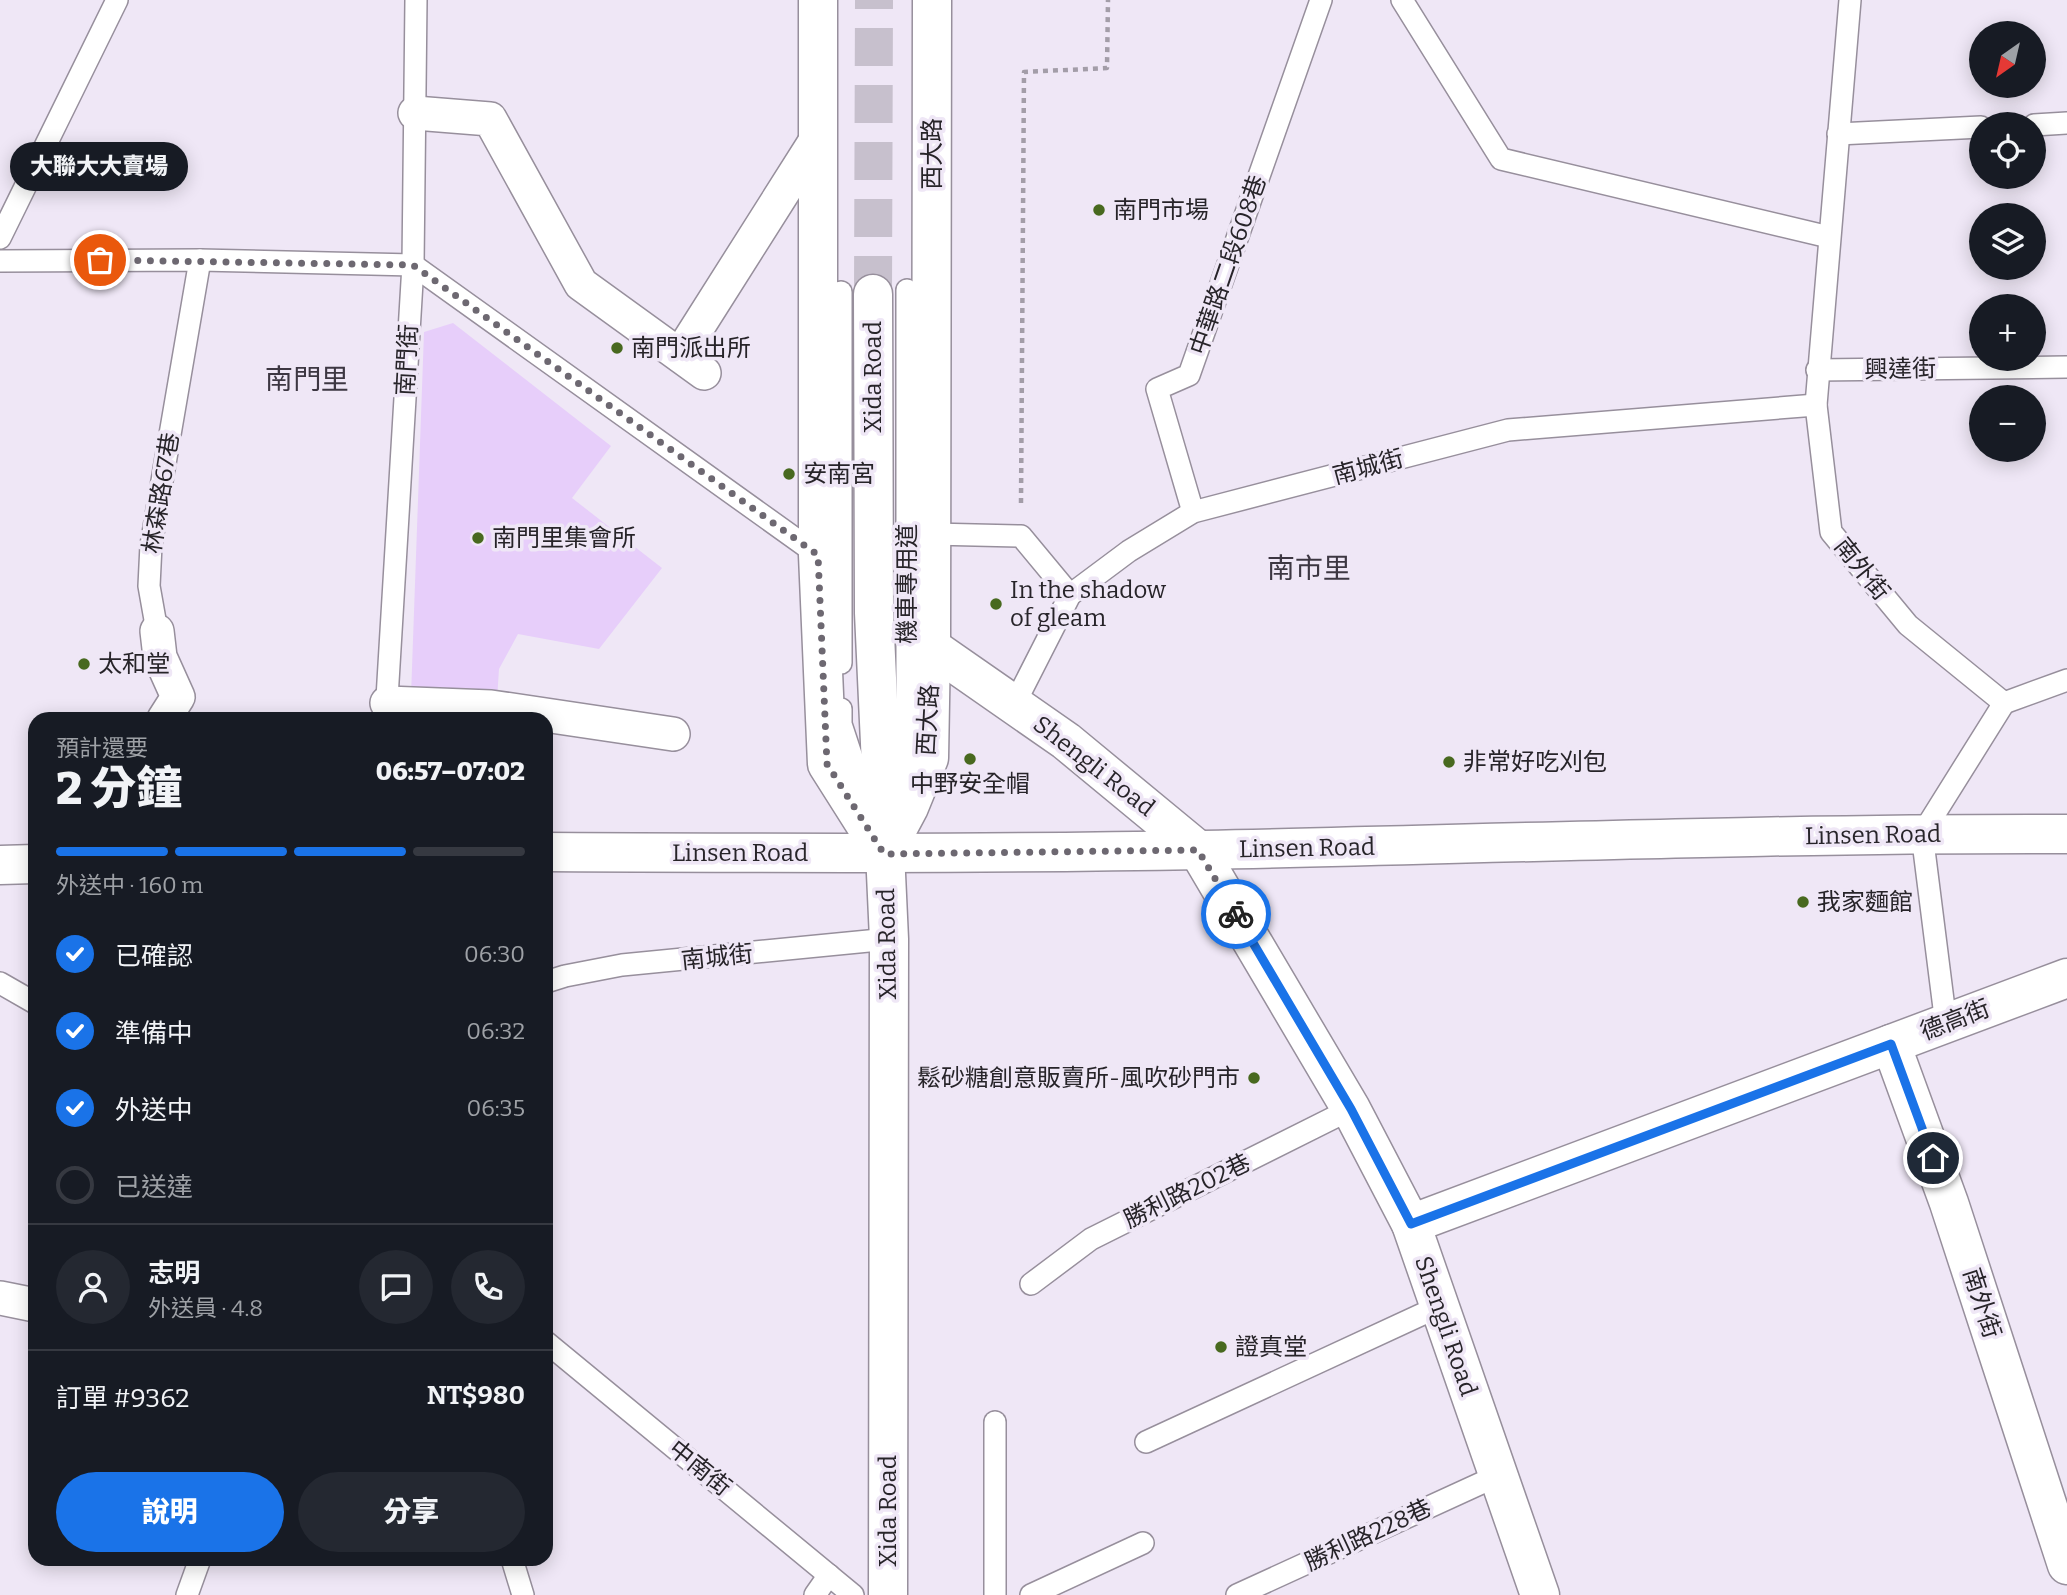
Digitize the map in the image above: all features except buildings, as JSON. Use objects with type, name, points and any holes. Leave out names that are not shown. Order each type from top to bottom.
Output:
[{"type":"street","points":[[818,0],[818,555],[827,764],[884,854]]},
{"type":"street","name":"西大路","points":[[884,854],[909,807],[929,758],[932,534],[932,0]]},
{"type":"street","points":[[415,113],[490,119],[581,284],[692,364],[818,136]]},
{"type":"street","name":"Xida Road","points":[[874,292],[874,613],[889,939],[888,1595]]},
{"type":"street","name":"林森路67巷","points":[[156,631],[160,657],[178,697],[168,712]]},
{"type":"street","name":"Shengli Road","points":[[931,648],[1066,741],[1198,850],[1351,1109],[1411,1224],[1540,1595]]},
{"type":"street","points":[[386,711],[491,707],[525,712]]},
{"type":"street","points":[[553,716],[673,734]]},
{"type":"street","name":"Linsen Road","points":[[553,852],[884,854],[1922,834],[2067,834]]},
{"type":"street","points":[[0,865],[28,864]]},
{"type":"street","name":"德高街","points":[[1411,1224],[2067,978]]},
{"type":"street","name":"南外街","points":[[1891,1044],[1949,1203],[2067,1565]]},
{"type":"street","points":[[0,1297],[28,1303]]},
{"type":"lane","points":[[0,238],[117,0]]},
{"type":"lane","name":"南門街","points":[[386,711],[413,265],[416,0]]},
{"type":"lane","name":"中華路二段608巷","points":[[1194,512],[1157,389],[1189,375],[1321,0]]},
{"type":"lane","points":[[1402,0],[1501,159],[1829,237]]},
{"type":"lane","name":"南外街","points":[[1850,0],[1817,370],[1816,405],[1831,532],[1908,625],[2004,704]]},
{"type":"lane","points":[[2046,124],[2067,123]]},
{"type":"lane","points":[[1838,134],[1969,128]]},
{"type":"lane","points":[[0,261],[200,260],[413,265],[818,555]]},
{"type":"lane","name":"林森路67巷","points":[[156,631],[149,586],[151,545],[200,260]]},
{"type":"lane","name":"興達街","points":[[1817,370],[2067,367]]},
{"type":"lane","name":"南城街","points":[[1014,705],[1070,595],[1129,551],[1194,512],[1508,430],[1816,405]]},
{"type":"lane","points":[[932,534],[1021,536],[1070,595]]},
{"type":"lane","points":[[1945,1024],[1922,834],[2004,704],[2067,680]]},
{"type":"lane","name":"南城街","points":[[553,980],[622,965],[889,939]]},
{"type":"lane","points":[[0,983],[28,999]]},
{"type":"lane","name":"勝利路202巷","points":[[1031,1284],[1091,1238],[1351,1109]]},
{"type":"lane","points":[[1146,1442],[1440,1306]]},
{"type":"lane","name":"中南街","points":[[553,1348],[853,1595]]},
{"type":"lane","points":[[995,1422],[995,1595]]},
{"type":"lane","name":"勝利路228巷","points":[[1237,1595],[1499,1475]]},
{"type":"lane","points":[[1031,1595],[1143,1543]]},
{"type":"lane","points":[[187,1595],[197,1566]]},
{"type":"lane","points":[[514,1566],[523,1595]]},
{"type":"lane","points":[[815,1595],[829,1575]]},
{"type":"path","points":[[1021,536],[1024,72],[1107,68],[1108,0]]},
{"type":"shaded area","points":[[453,323],[611,446],[572,498],[662,568],[599,649],[518,634],[499,669],[497,700],[411,696],[424,332]]},
{"type":"tunnel","points":[[873,294],[874,0]]},
{"type":"way so far","points":[[100,260],[413,265],[818,555],[827,764],[884,854],[1198,850],[1236,914]]},
{"type":"place","name":"南門市場","points":[[1099,210]]},
{"type":"place","name":"大聯大大賣場","points":[[100,260]]},
{"type":"place","name":"南門派出所","points":[[617,348]]},
{"type":"place","name":"安南宮","points":[[789,474]]},
{"type":"place","name":"南門里集會所","points":[[478,538]]},
{"type":"place","name":"In the shadow of gleam","points":[[996,604]]},
{"type":"place","name":"太和堂","points":[[84,664]]},
{"type":"place","name":"中野安全帽","points":[[970,759]]},
{"type":"place","name":"非常好吃刈包","points":[[1449,762]]},
{"type":"place","name":"我家麵館","points":[[1803,902]]},
{"type":"place","name":"鬆砂糖創意販賣所-風吹砂門市","points":[[1254,1078]]},
{"type":"place","name":"證真堂","points":[[1221,1347]]},
{"type":"district","name":"南門里","points":[[307,379]]},
{"type":"district","name":"南市里","points":[[1309,568]]},
{"type":"route","points":[[1236,914],[1351,1109],[1411,1224],[1891,1044],[1933,1158]]}]
